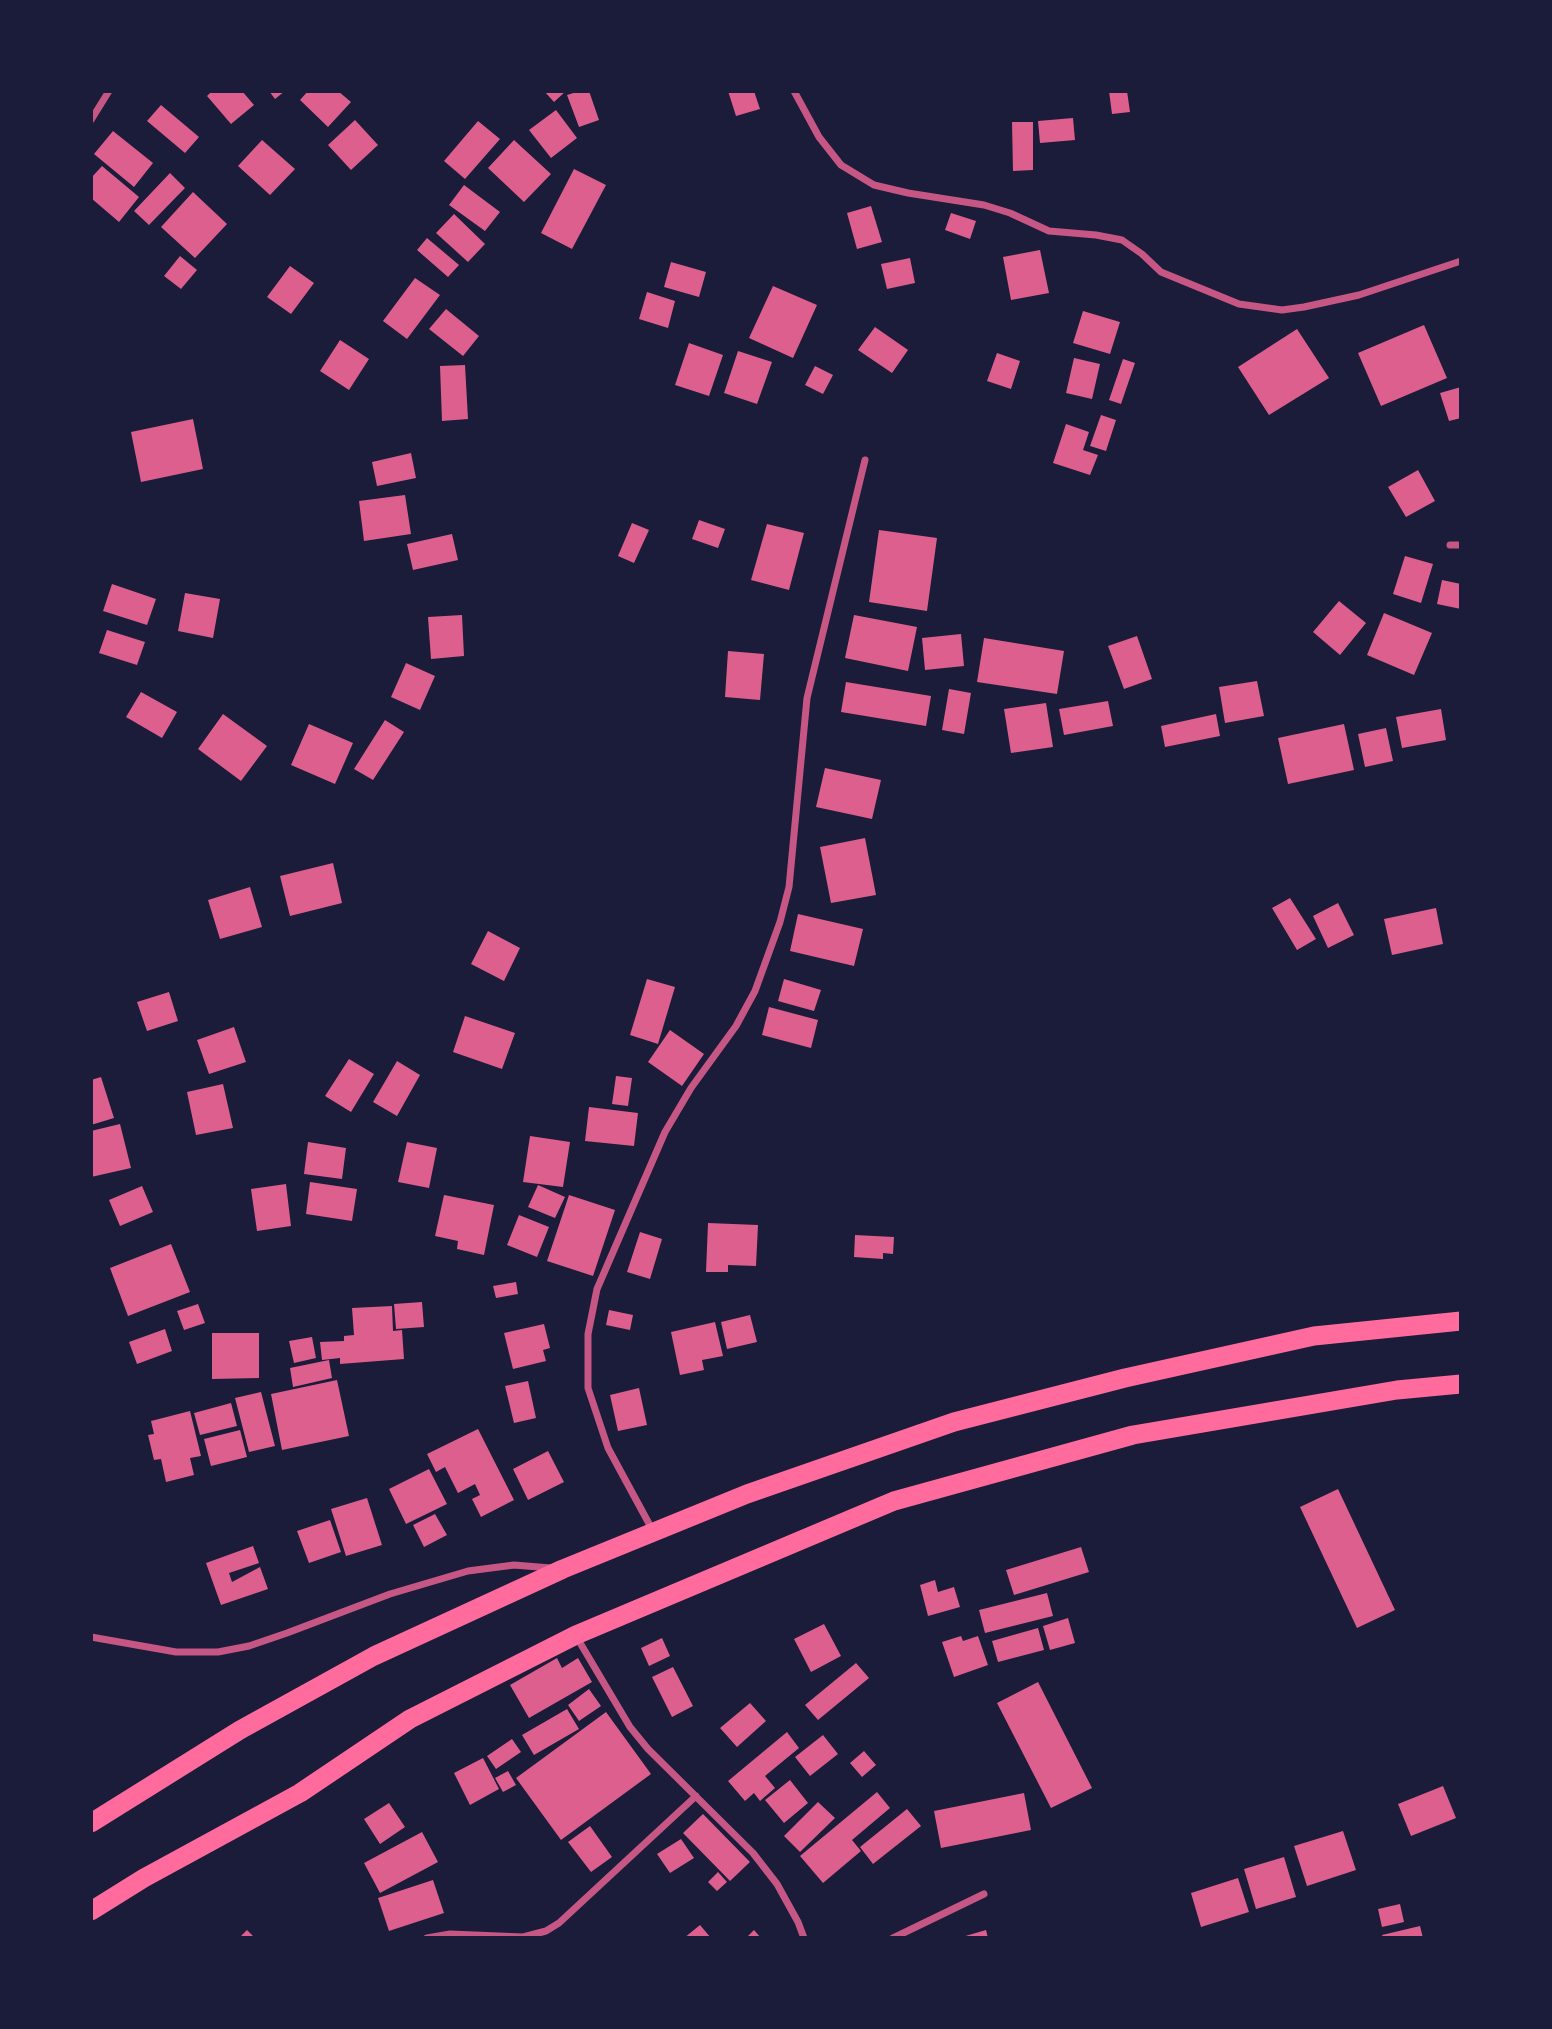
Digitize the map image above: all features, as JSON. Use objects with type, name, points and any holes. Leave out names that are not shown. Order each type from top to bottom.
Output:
[{"type":"highway","points":[[91,1823],[240,1730],[374,1656],[563,1569],[747,1494],[954,1422],[1125,1378],[1314,1336],[1461,1321]]},
{"type":"highway","points":[[91,1911],[144,1878],[300,1793],[410,1719],[576,1635],[894,1501],[1133,1435],[1397,1390],[1461,1384]]},
{"type":"street","points":[[91,120],[109,91]]},
{"type":"street","points":[[794,91],[819,137],[841,165],[874,185],[984,205],[1010,213],[1049,231],[1112,237],[1127,243],[1161,272],[1239,304],[1282,310],[1304,307],[1359,295],[1461,261]]},
{"type":"street","points":[[653,1531],[608,1448],[588,1388],[588,1334],[597,1289],[665,1132],[691,1088],[736,1026],[755,991],[780,922],[789,887],[807,698],[865,460]]},
{"type":"street","points":[[1450,545],[1461,545]]},
{"type":"street","points":[[91,1637],[176,1652],[218,1652],[249,1646],[390,1594],[468,1571],[514,1565],[563,1569]]},
{"type":"street","points":[[576,1635],[630,1727],[648,1749],[753,1853],[777,1884],[804,1938]]},
{"type":"street","points":[[427,1938],[450,1934],[523,1937],[546,1931],[559,1923],[696,1796]]},
{"type":"street","points":[[893,1938],[984,1894]]},
{"type":"building","points":[[212,91],[242,91],[254,105],[231,124],[207,96]]},
{"type":"building","points":[[269,91],[285,91],[275,99]]},
{"type":"building","points":[[308,91],[338,91],[351,102],[328,127],[300,100]]},
{"type":"building","points":[[544,91],[566,91],[554,102]]},
{"type":"building","points":[[589,91],[599,120],[579,127],[567,95]]},
{"type":"building","points":[[728,91],[754,91],[760,109],[736,116]]},
{"type":"building","points":[[1109,91],[1127,91],[1130,112],[1112,114]]},
{"type":"building","points":[[161,105],[199,137],[185,153],[147,121]]},
{"type":"building","points":[[556,110],[577,138],[551,158],[529,130]]},
{"type":"building","points":[[1073,118],[1075,140],[1040,143],[1038,121]]},
{"type":"building","points":[[355,120],[378,145],[351,170],[328,145]]},
{"type":"building","points":[[478,121],[500,139],[465,179],[444,161]]},
{"type":"building","points":[[1012,122],[1033,122],[1033,170],[1013,171]]},
{"type":"building","points":[[113,131],[153,163],[134,187],[94,154]]},
{"type":"building","points":[[262,140],[295,169],[270,195],[238,166]]},
{"type":"building","points":[[514,140],[551,174],[524,202],[488,168]]},
{"type":"building","points":[[102,166],[139,197],[119,222],[91,198],[91,178]]},
{"type":"building","points":[[574,169],[606,185],[572,249],[541,233]]},
{"type":"building","points":[[170,173],[185,188],[149,225],[134,211]]},
{"type":"building","points":[[464,185],[500,212],[485,231],[449,205]]},
{"type":"building","points":[[193,192],[227,224],[195,258],[161,227]]},
{"type":"building","points":[[871,206],[882,242],[857,249],[847,213]]},
{"type":"building","points":[[951,213],[976,221],[970,239],[945,230]]},
{"type":"building","points":[[454,214],[485,244],[468,262],[436,233]]},
{"type":"building","points":[[427,238],[459,265],[448,277],[417,250]]},
{"type":"building","points":[[1040,250],[1049,293],[1011,300],[1003,257]]},
{"type":"building","points":[[180,256],[197,270],[181,289],[164,276]]},
{"type":"building","points":[[910,258],[915,283],[887,289],[881,264]]},
{"type":"building","points":[[671,262],[706,272],[699,297],[664,287]]},
{"type":"building","points":[[290,266],[314,283],[291,314],[267,297]]},
{"type":"building","points":[[415,278],[440,295],[407,339],[383,321]]},
{"type":"building","points":[[773,286],[817,305],[793,358],[749,338]]},
{"type":"building","points":[[647,292],[675,301],[668,328],[639,319]]},
{"type":"building","points":[[446,309],[479,336],[463,356],[429,329]]},
{"type":"building","points":[[1083,311],[1120,322],[1110,354],[1073,343]]},
{"type":"building","points":[[1424,325],[1447,378],[1381,406],[1358,353]]},
{"type":"building","points":[[875,327],[908,350],[892,373],[858,350]]},
{"type":"building","points":[[1297,329],[1329,378],[1269,415],[1238,367]]},
{"type":"building","points":[[340,340],[369,359],[349,390],[320,371]]},
{"type":"building","points":[[689,343],[723,355],[709,396],[675,385]]},
{"type":"building","points":[[738,351],[772,362],[757,404],[724,393]]},
{"type":"building","points":[[997,353],[1020,361],[1011,389],[987,381]]},
{"type":"building","points":[[1074,358],[1100,364],[1092,399],[1066,393]]},
{"type":"building","points":[[1123,359],[1135,363],[1121,404],[1109,400]]},
{"type":"building","points":[[465,365],[468,419],[442,421],[440,366]]},
{"type":"building","points":[[815,366],[833,375],[823,394],[805,385]]},
{"type":"building","points":[[1461,387],[1461,418],[1449,421],[1440,393]]},
{"type":"building","points":[[1101,415],[1116,420],[1106,451],[1090,446]]},
{"type":"building","points":[[193,419],[203,469],[141,482],[131,432]]},
{"type":"building","points":[[1066,424],[1089,432],[1083,450],[1098,455],[1090,475],[1053,463]]},
{"type":"building","points":[[411,453],[416,478],[377,486],[372,462]]},
{"type":"building","points":[[1418,470],[1435,501],[1406,517],[1388,487]]},
{"type":"building","points":[[405,495],[411,534],[364,541],[359,501]]},
{"type":"building","points":[[699,520],[725,529],[718,548],[692,539]]},
{"type":"building","points":[[632,523],[649,530],[634,563],[618,556]]},
{"type":"building","points":[[767,524],[804,533],[789,590],[751,580]]},
{"type":"building","points":[[879,530],[937,538],[927,611],[869,602]]},
{"type":"building","points":[[452,534],[458,560],[413,570],[407,544]]},
{"type":"building","points":[[1405,556],[1433,564],[1421,603],[1393,594]]},
{"type":"building","points":[[1442,580],[1461,584],[1461,609],[1437,604]]},
{"type":"building","points":[[112,584],[156,599],[147,625],[103,611]]},
{"type":"building","points":[[185,593],[220,599],[213,638],[178,631]]},
{"type":"building","points":[[1339,601],[1366,623],[1340,655],[1313,632]]},
{"type":"building","points":[[1384,613],[1432,633],[1414,675],[1367,655]]},
{"type":"building","points":[[462,615],[464,656],[431,659],[428,617]]},
{"type":"building","points":[[854,615],[917,627],[908,671],[845,658]]},
{"type":"building","points":[[107,630],[145,642],[137,665],[99,653]]},
{"type":"building","points":[[961,634],[964,666],[925,670],[922,638]]},
{"type":"building","points":[[1137,636],[1152,679],[1124,689],[1108,646]]},
{"type":"building","points":[[984,638],[1064,651],[1057,694],[977,682]]},
{"type":"building","points":[[728,651],[764,654],[760,700],[725,697]]},
{"type":"building","points":[[406,663],[435,676],[420,710],[391,697]]},
{"type":"building","points":[[1257,681],[1264,716],[1225,723],[1219,687]]},
{"type":"building","points":[[846,682],[931,696],[926,726],[841,712]]},
{"type":"building","points":[[949,689],[971,693],[964,734],[942,730]]},
{"type":"building","points":[[141,692],[177,712],[162,738],[126,717]]},
{"type":"building","points":[[1108,701],[1113,726],[1064,735],[1059,709]]},
{"type":"building","points":[[1046,703],[1053,747],[1011,753],[1004,709]]},
{"type":"building","points":[[1441,709],[1446,740],[1402,748],[1396,717]]},
{"type":"building","points":[[223,714],[267,746],[241,781],[198,749]]},
{"type":"building","points":[[1216,714],[1220,736],[1165,747],[1161,726]]},
{"type":"building","points":[[385,720],[404,732],[373,780],[354,769]]},
{"type":"building","points":[[309,724],[353,743],[335,784],[291,765]]},
{"type":"building","points":[[1344,724],[1354,770],[1288,784],[1278,738]]},
{"type":"building","points":[[1386,728],[1393,761],[1365,767],[1358,734]]},
{"type":"building","points":[[825,768],[881,780],[872,819],[816,807]]},
{"type":"building","points":[[865,838],[876,895],[831,903],[820,847]]},
{"type":"building","points":[[333,863],[342,903],[290,916],[280,876]]},
{"type":"building","points":[[250,887],[262,927],[220,939],[208,900]]},
{"type":"building","points":[[1290,898],[1316,939],[1297,950],[1272,908]]},
{"type":"building","points":[[1338,903],[1354,935],[1328,948],[1313,916]]},
{"type":"building","points":[[1436,908],[1443,944],[1392,955],[1384,919]]},
{"type":"building","points":[[798,914],[863,929],[854,966],[790,951]]},
{"type":"building","points":[[488,931],[520,948],[504,981],[471,964]]},
{"type":"building","points":[[647,979],[675,987],[658,1044],[630,1035]]},
{"type":"building","points":[[784,979],[821,990],[814,1011],[778,1001]]},
{"type":"building","points":[[169,992],[178,1021],[147,1031],[137,1002]]},
{"type":"building","points":[[769,1007],[818,1020],[811,1048],[762,1035]]},
{"type":"building","points":[[465,1016],[515,1033],[502,1069],[453,1052]]},
{"type":"building","points":[[234,1027],[246,1062],[209,1074],[197,1040]]},
{"type":"building","points":[[670,1030],[704,1054],[682,1086],[648,1062]]},
{"type":"building","points":[[349,1059],[374,1074],[351,1112],[325,1096]]},
{"type":"building","points":[[397,1061],[420,1075],[397,1116],[373,1102]]},
{"type":"building","points":[[616,1076],[632,1078],[628,1106],[612,1104]]},
{"type":"building","points":[[101,1077],[114,1118],[91,1125],[91,1080]]},
{"type":"building","points":[[223,1084],[233,1128],[196,1135],[187,1092]]},
{"type":"building","points":[[589,1107],[638,1113],[634,1146],[585,1141]]},
{"type":"building","points":[[120,1124],[131,1168],[91,1177],[91,1131]]},
{"type":"building","points":[[530,1136],[570,1142],[563,1187],[523,1182]]},
{"type":"building","points":[[308,1142],[346,1148],[342,1179],[304,1174]]},
{"type":"building","points":[[407,1142],[437,1148],[429,1188],[398,1182]]},
{"type":"building","points":[[310,1182],[357,1189],[352,1221],[306,1214]]},
{"type":"building","points":[[286,1184],[291,1226],[257,1231],[251,1189]]},
{"type":"building","points":[[538,1185],[565,1197],[555,1218],[528,1207]]},
{"type":"building","points":[[142,1186],[153,1212],[120,1226],[109,1200]]},
{"type":"building","points":[[444,1195],[494,1205],[484,1255],[457,1249],[458,1241],[435,1236]]},
{"type":"building","points":[[569,1195],[615,1210],[593,1276],[547,1261]]},
{"type":"building","points":[[519,1215],[549,1227],[537,1257],[507,1245]]},
{"type":"building","points":[[708,1223],[758,1225],[756,1266],[728,1265],[728,1272],[706,1272]]},
{"type":"building","points":[[640,1232],[662,1239],[650,1279],[627,1272]]},
{"type":"building","points":[[855,1235],[894,1237],[893,1254],[883,1253],[883,1259],[854,1257]]},
{"type":"building","points":[[171,1244],[190,1292],[128,1316],[110,1268]]},
{"type":"building","points":[[516,1282],[518,1294],[496,1298],[493,1286]]},
{"type":"building","points":[[422,1302],[424,1327],[396,1329],[394,1304]]},
{"type":"building","points":[[198,1304],[205,1323],[184,1330],[177,1311]]},
{"type":"building","points":[[392,1306],[393,1331],[402,1330],[404,1359],[340,1364],[340,1358],[322,1360],[320,1342],[344,1341],[344,1336],[354,1335],[352,1308]]},
{"type":"building","points":[[609,1310],[633,1315],[630,1330],[606,1325]]},
{"type":"building","points":[[750,1315],[757,1342],[727,1349],[721,1322]]},
{"type":"building","points":[[715,1322],[723,1356],[702,1360],[704,1370],[680,1375],[671,1332]]},
{"type":"building","points":[[544,1324],[550,1348],[543,1350],[546,1361],[513,1369],[504,1333]]},
{"type":"building","points":[[165,1329],[172,1351],[137,1364],[129,1342]]},
{"type":"building","points":[[212,1333],[259,1333],[259,1378],[212,1379]]},
{"type":"building","points":[[312,1337],[316,1358],[294,1363],[289,1341]]},
{"type":"building","points":[[329,1360],[332,1378],[293,1387],[290,1368]]},
{"type":"building","points":[[337,1380],[349,1436],[282,1450],[271,1394]]},
{"type":"building","points":[[528,1381],[536,1418],[514,1423],[505,1386]]},
{"type":"building","points":[[639,1388],[647,1425],[618,1431],[610,1395]]},
{"type":"building","points":[[261,1392],[275,1446],[249,1452],[235,1398]]},
{"type":"building","points":[[231,1403],[237,1426],[200,1435],[194,1413]]},
{"type":"building","points":[[190,1411],[201,1456],[190,1458],[194,1475],[166,1482],[161,1459],[154,1460],[148,1435],[154,1434],[151,1421]]},
{"type":"building","points":[[478,1429],[514,1500],[481,1517],[472,1499],[480,1495],[475,1484],[458,1493],[445,1467],[436,1472],[427,1454]]},
{"type":"building","points":[[240,1430],[247,1457],[211,1466],[204,1439]]},
{"type":"building","points":[[548,1451],[564,1482],[528,1500],[513,1469]]},
{"type":"building","points":[[429,1469],[447,1504],[406,1524],[389,1489]]},
{"type":"building","points":[[1338,1489],[1395,1610],[1357,1628],[1300,1507]]},
{"type":"building","points":[[367,1498],[382,1545],[346,1556],[331,1509]]},
{"type":"building","points":[[435,1514],[447,1535],[424,1547],[413,1525]]},
{"type":"building","points":[[330,1520],[341,1552],[309,1563],[297,1531]]},
{"type":"building","points":[[253,1546],[259,1563],[229,1573],[232,1582],[260,1567],[268,1589],[221,1605],[206,1563]]},
{"type":"building","points":[[1081,1547],[1089,1572],[1014,1595],[1006,1570]]},
{"type":"building","points":[[935,1580],[938,1592],[954,1587],[960,1607],[928,1616],[920,1585]]},
{"type":"building","points":[[1047,1593],[1053,1616],[985,1633],[979,1610]]},
{"type":"building","points":[[1068,1618],[1075,1643],[1050,1650],[1043,1626]]},
{"type":"building","points":[[824,1624],[841,1656],[811,1672],[794,1639]]},
{"type":"building","points":[[1038,1628],[1044,1650],[998,1662],[992,1641]]},
{"type":"building","points":[[961,1636],[963,1641],[978,1636],[988,1665],[954,1677],[942,1642]]},
{"type":"building","points":[[662,1638],[670,1656],[649,1666],[641,1648]]},
{"type":"building","points":[[557,1658],[562,1668],[578,1658],[592,1682],[529,1718],[510,1685]]},
{"type":"building","points":[[856,1663],[869,1678],[818,1720],[805,1705]]},
{"type":"building","points":[[673,1667],[693,1706],[672,1717],[652,1677]]},
{"type":"building","points":[[1038,1682],[1092,1788],[1051,1808],[997,1703]]},
{"type":"building","points":[[589,1689],[601,1706],[579,1721],[568,1705]]},
{"type":"building","points":[[750,1703],[766,1721],[737,1747],[720,1728]]},
{"type":"building","points":[[567,1709],[579,1729],[534,1755],[522,1735]]},
{"type":"building","points":[[606,1712],[651,1774],[561,1840],[516,1778]]},
{"type":"building","points":[[787,1732],[799,1748],[765,1776],[775,1788],[760,1801],[754,1793],[745,1801],[728,1781]]},
{"type":"building","points":[[823,1735],[838,1754],[810,1776],[795,1757]]},
{"type":"building","points":[[512,1739],[521,1752],[496,1769],[487,1756]]},
{"type":"building","points":[[864,1751],[876,1765],[862,1777],[850,1763]]},
{"type":"building","points":[[483,1758],[499,1789],[470,1805],[454,1773]]},
{"type":"building","points":[[508,1771],[516,1785],[503,1792],[495,1778]]},
{"type":"building","points":[[790,1780],[808,1803],[784,1823],[765,1800]]},
{"type":"building","points":[[1443,1786],[1456,1818],[1411,1836],[1398,1804]]},
{"type":"building","points":[[877,1792],[890,1808],[852,1840],[861,1851],[823,1883],[800,1856]]},
{"type":"building","points":[[1024,1793],[1031,1830],[941,1848],[934,1811]]},
{"type":"building","points":[[818,1802],[835,1818],[800,1852],[784,1836]]},
{"type":"building","points":[[389,1803],[405,1827],[380,1844],[364,1819]]},
{"type":"building","points":[[907,1809],[921,1826],[873,1864],[860,1847]]},
{"type":"building","points":[[703,1814],[750,1862],[730,1881],[683,1833]]},
{"type":"building","points":[[590,1826],[612,1857],[591,1872],[568,1842]]},
{"type":"building","points":[[1343,1831],[1356,1870],[1307,1886],[1294,1846]]},
{"type":"building","points":[[422,1832],[438,1862],[380,1893],[364,1863]]},
{"type":"building","points":[[681,1839],[694,1858],[670,1873],[657,1854]]},
{"type":"building","points":[[1284,1857],[1296,1897],[1256,1909],[1244,1869]]},
{"type":"building","points":[[718,1872],[727,1882],[717,1891],[708,1882]]},
{"type":"building","points":[[1238,1878],[1249,1912],[1201,1927],[1191,1893]]},
{"type":"building","points":[[433,1880],[444,1913],[389,1931],[378,1898]]},
{"type":"building","points":[[1400,1904],[1404,1922],[1382,1927],[1378,1909]]},
{"type":"building","points":[[700,1925],[711,1938],[684,1938]]},
{"type":"building","points":[[1420,1926],[1423,1938],[1383,1938],[1382,1935]]},
{"type":"building","points":[[247,1930],[255,1938],[239,1938]]},
{"type":"building","points":[[754,1930],[761,1938],[746,1938]]},
{"type":"building","points":[[986,1930],[988,1938],[962,1938],[962,1937]]}]
